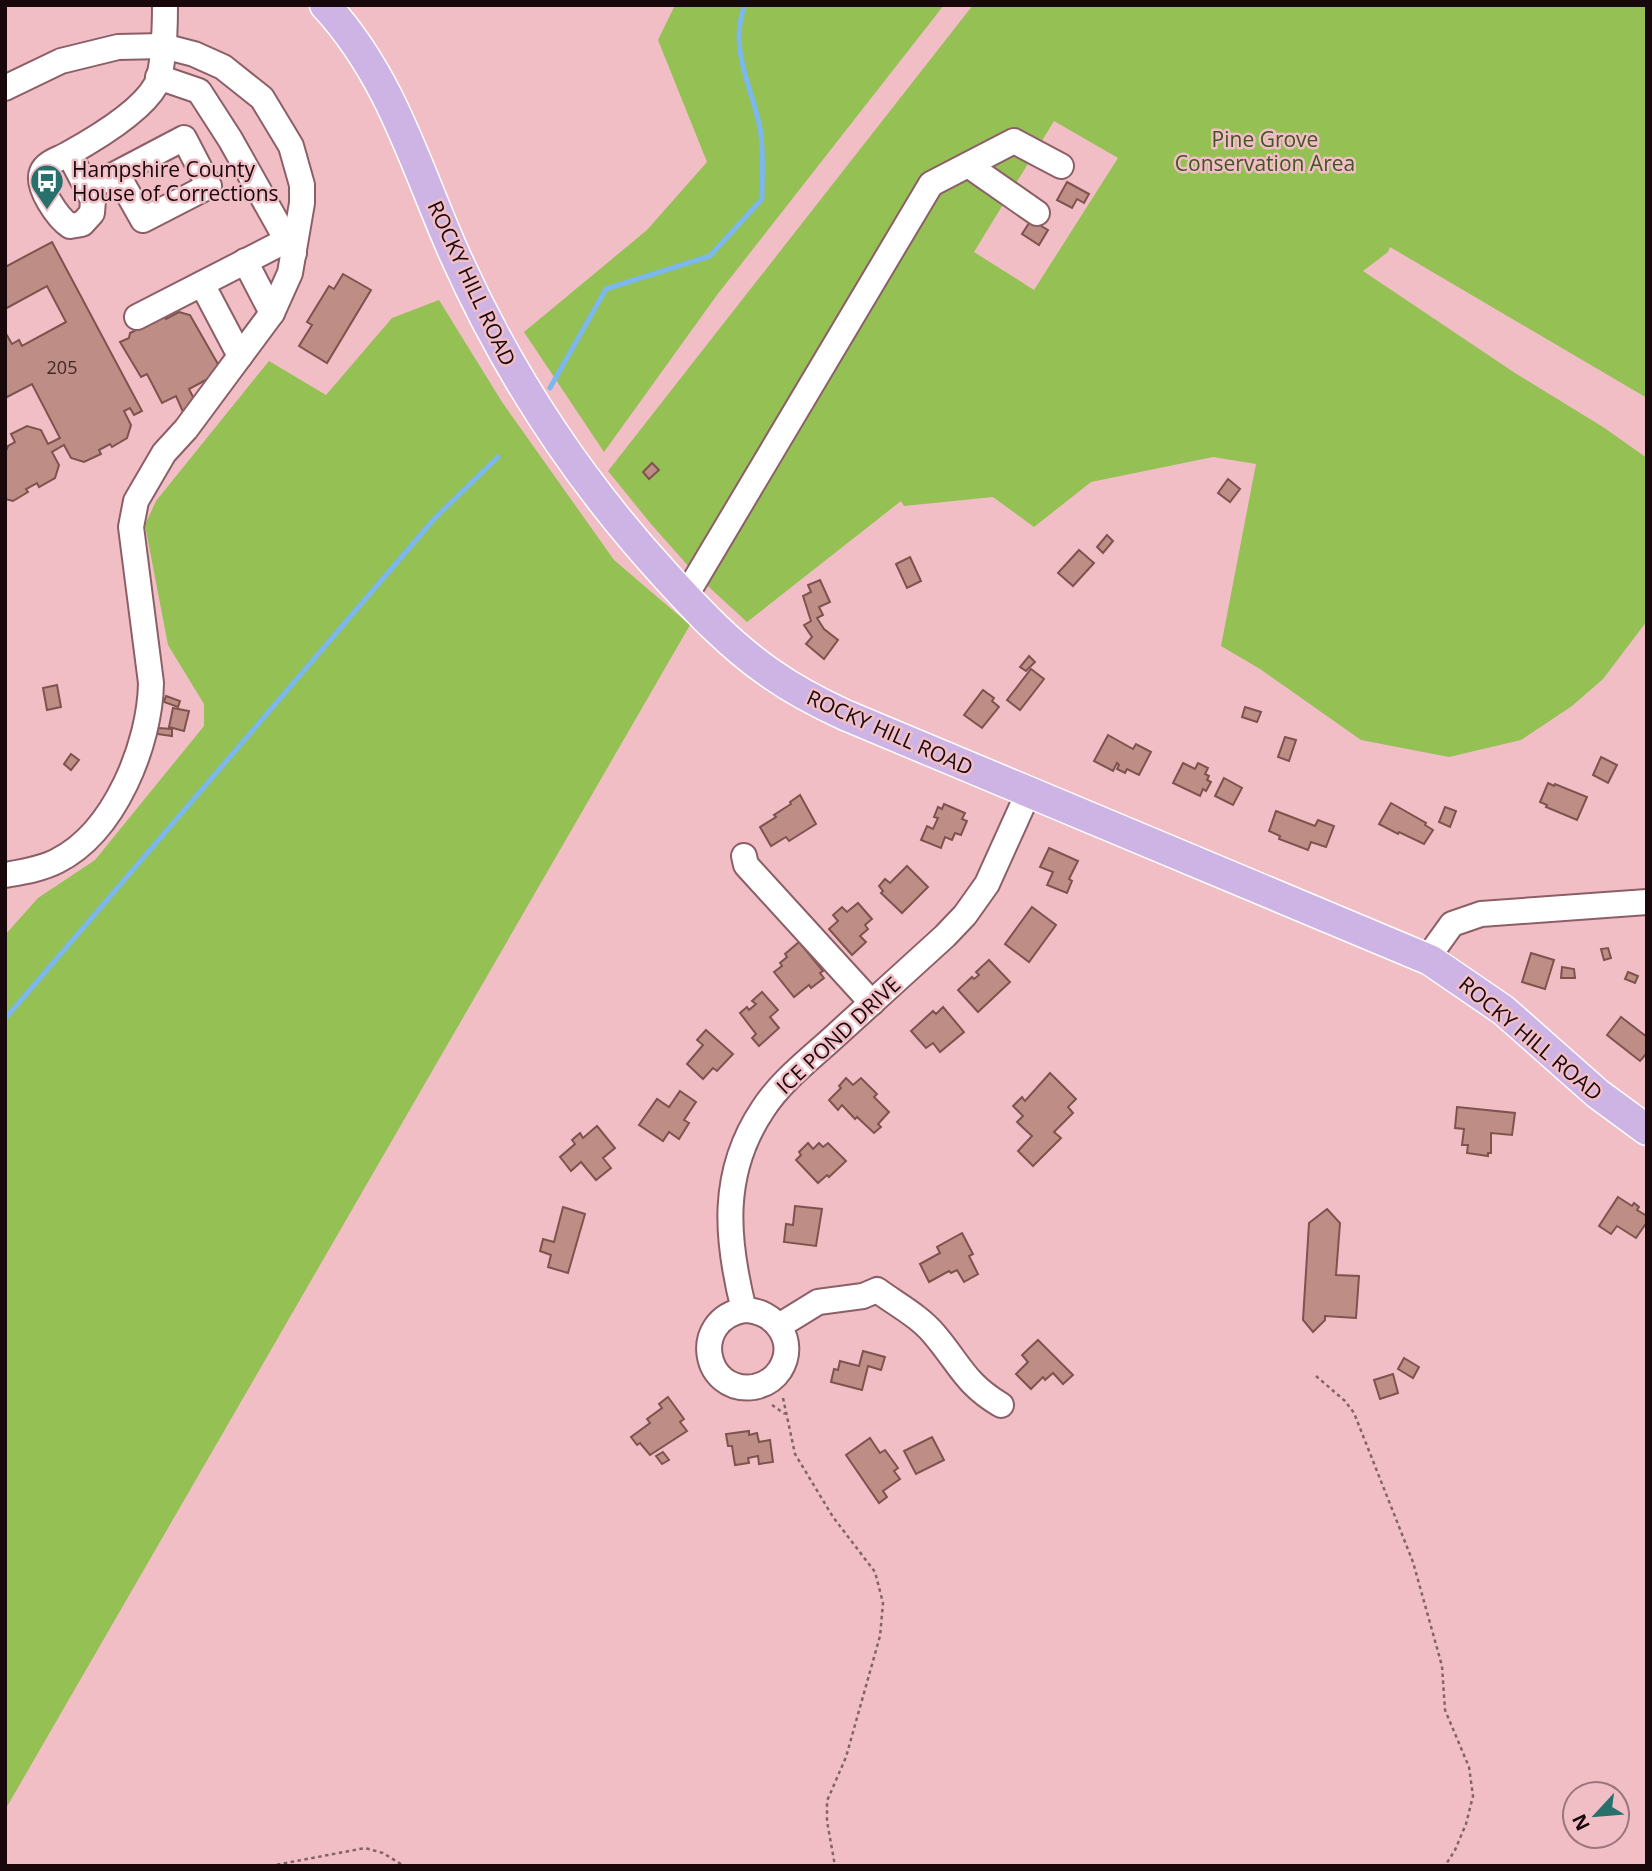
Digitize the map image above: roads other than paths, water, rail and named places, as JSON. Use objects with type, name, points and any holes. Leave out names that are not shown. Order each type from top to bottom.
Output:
[{"type":"main road","name":"ROCKY HILL ROAD","points":[[325,5],[366,56],[391,103],[453,250],[502,352],[538,411],[599,498],[685,597],[737,648],[801,693],[845,715],[1430,960],[1503,1010],[1598,1094],[1647,1130]]},
{"type":"street","points":[[69,154],[93,200],[92,213],[87,219],[82,224],[70,226],[59,218],[41,184],[42,171],[49,163],[69,154],[124,118],[157,83],[163,46],[165,5]]},
{"type":"street","points":[[5,88],[61,61],[118,47],[163,46],[194,54],[223,67],[262,98],[291,146],[302,186],[302,203],[290,246],[290,274],[272,313],[164,453],[136,501],[131,527],[151,683],[151,705],[144,737],[125,785],[102,822],[85,842],[57,862],[5,875]]},
{"type":"street","points":[[158,77],[199,91],[230,139],[290,246]]},
{"type":"street","points":[[685,597],[931,184],[1014,141],[1062,166]]},
{"type":"street","points":[[968,165],[1037,213]]},
{"type":"street","points":[[87,189],[117,174]]},
{"type":"street","points":[[137,317],[245,261],[290,246]]},
{"type":"street","points":[[245,261],[272,313]]},
{"type":"street","points":[[202,284],[240,356]]},
{"type":"street","name":"ICE POND DRIVE","points":[[744,1310],[734,1269],[729,1226],[732,1186],[741,1153],[759,1115],[775,1093],[965,915],[987,884],[1029,792]]},
{"type":"street","points":[[744,856],[746,865],[872,1003]]},
{"type":"street","points":[[1430,960],[1434,949],[1452,923],[1482,914],[1647,902]]},
{"type":"street","points":[[779,1326],[818,1302],[863,1296],[877,1290],[919,1319],[972,1384],[1001,1405]]},
{"type":"street","points":[[744,1310],[764,1313],[779,1326],[785,1337],[784,1361],[779,1371],[764,1384],[745,1387],[727,1381],[714,1367],[709,1349],[713,1330],[726,1316],[744,1310]]},
{"type":"waterway","points":[[550,388],[606,289],[710,256],[762,199],[760,128],[740,52],[740,21],[745,5]]},
{"type":"waterway","points":[[5,1019],[435,518],[498,457]]},
{"type":"place","name":"Hampshire County House of Corrections","points":[[47,211]]},
{"type":"park label","name":"Pine Grove Conservation Area","points":[[1265,151]]}]
